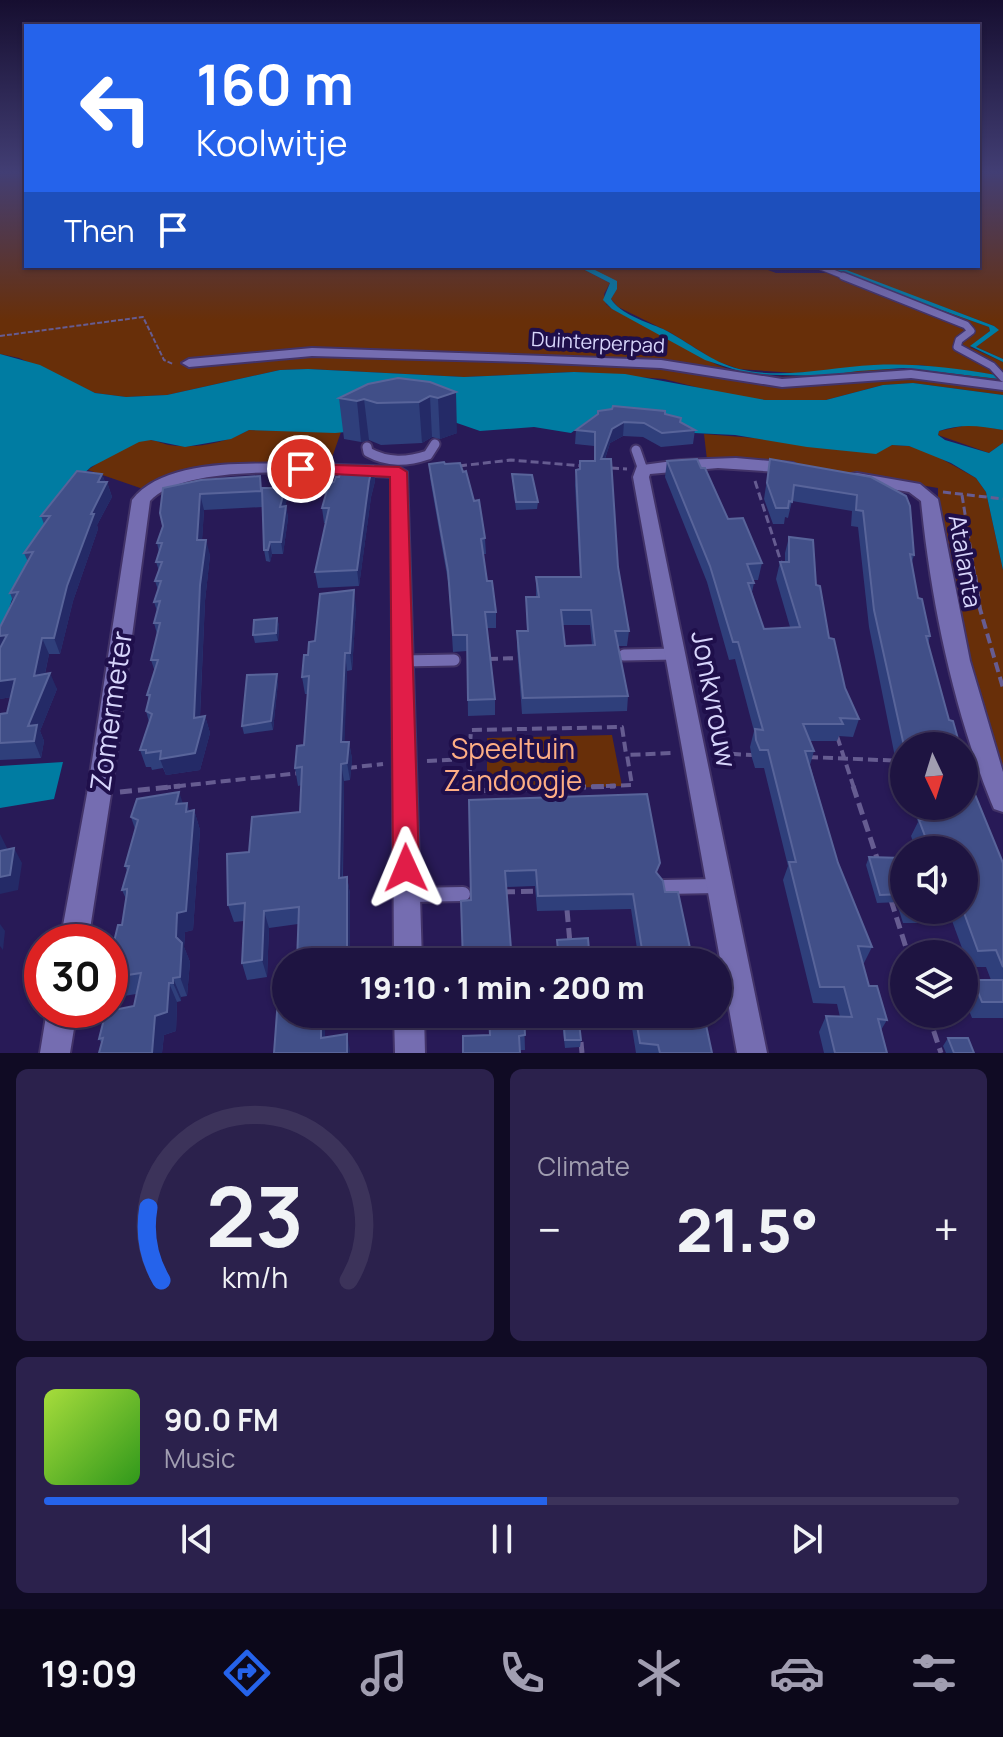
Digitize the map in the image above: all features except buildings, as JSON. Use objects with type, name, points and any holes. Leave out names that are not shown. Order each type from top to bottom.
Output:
[{"type":"street","name":"Duinterperpad","points":[[189,363],[312,352],[527,358],[661,364],[782,383],[911,374],[1003,386]]},
{"type":"street","points":[[639,460],[753,463],[813,471]]},
{"type":"street","name":"Jonkvrouw","points":[[639,460],[752,1053]]},
{"type":"street","name":"Zomermeter","points":[[77,924],[141,500],[156,485],[187,477],[247,469],[400,467]]},
{"type":"street","points":[[400,467],[408,948]]},
{"type":"street","points":[[842,476],[914,488]]},
{"type":"street","name":"Atalanta","points":[[914,488],[929,499],[932,530],[957,649],[987,765],[1003,802]]},
{"type":"street","points":[[55,1053],[59,1028]]},
{"type":"street","points":[[409,1028],[410,1053]]},
{"type":"lane","points":[[823,268],[966,325],[971,331],[959,340],[957,347],[992,366],[1003,378]]},
{"type":"lane","points":[[367,447],[374,456],[400,467],[428,455],[435,444]]},
{"type":"lane","points":[[624,655],[675,654]]},
{"type":"lane","points":[[403,661],[454,660]]},
{"type":"lane","points":[[663,887],[720,886]]},
{"type":"lane","points":[[406,895],[463,894]]},
{"type":"path","points":[[0,336],[143,317],[169,365],[189,363]]},
{"type":"path","points":[[455,466],[511,460],[584,466]]},
{"type":"path","points":[[599,467],[639,460]]},
{"type":"path","points":[[753,463],[783,569]]},
{"type":"path","points":[[914,488],[1003,499]]},
{"type":"path","points":[[962,495],[980,609],[1003,688]]},
{"type":"path","points":[[454,660],[527,658]]},
{"type":"path","points":[[622,727],[627,755],[632,785],[471,791],[471,730],[622,727]]},
{"type":"path","points":[[835,729],[879,864]]},
{"type":"path","points":[[627,755],[695,752],[755,755]]},
{"type":"path","points":[[800,757],[890,761]]},
{"type":"path","points":[[344,768],[469,759]]},
{"type":"path","points":[[99,794],[313,772]]},
{"type":"path","points":[[463,894],[550,891]]},
{"type":"path","points":[[889,894],[904,940]]},
{"type":"path","points":[[566,905],[571,948]]},
{"type":"path","points":[[933,1028],[941,1053]]},
{"type":"path","points":[[581,1040],[582,1053]]},
{"type":"green space","points":[[0,222],[24,222],[24,268],[581,268],[610,283],[604,294],[606,304],[612,309],[732,370],[789,377],[913,369],[999,379],[1001,382],[927,374],[782,381],[683,365],[312,354],[661,366],[763,383],[912,376],[1003,388],[1003,395],[913,383],[883,385],[826,400],[765,400],[735,397],[664,379],[574,372],[464,377],[308,369],[280,370],[167,395],[126,397],[95,393],[19,358],[0,354]]},
{"type":"green space","points":[[980,222],[1003,222],[1003,359],[976,347],[998,330],[839,268],[980,268]]},
{"type":"green space","points":[[590,268],[762,268],[776,273],[827,273],[958,323],[967,330],[955,339],[954,347],[989,366],[996,375],[920,365],[795,373],[739,369],[716,361],[671,333],[618,307],[611,299],[617,288]]},
{"type":"green space","points":[[826,268],[989,327],[990,331],[970,347],[1003,362],[1003,374],[964,350],[960,344],[974,332]]},
{"type":"green space","points":[[972,424],[1003,430],[1003,443],[989,453],[938,435],[939,431]]},
{"type":"green space","points":[[249,430],[341,432],[329,466],[260,466],[146,490],[88,470],[117,450],[142,441],[179,446],[200,445],[220,442]]},
{"type":"green space","points":[[704,434],[884,448],[909,446],[931,453],[976,478],[986,492],[1003,570],[1003,775],[967,679],[938,515],[938,488],[764,460],[707,460]]},
{"type":"green space","name":"Speeltuin Zandoogje","points":[[612,735],[622,786],[487,791],[487,738]]},
{"type":"water","points":[[581,268],[591,268],[617,281],[617,289],[611,299],[627,313],[663,329],[719,362],[739,369],[790,373],[905,365],[981,372],[996,375],[999,379],[904,368],[822,376],[748,374],[705,360],[612,309],[603,300],[610,283]]},
{"type":"water","points":[[841,268],[994,326],[999,330],[976,347],[1003,359],[1003,362],[970,346],[990,331],[989,327],[829,270]]},
{"type":"water","points":[[0,354],[40,365],[95,393],[126,397],[167,395],[280,370],[308,369],[464,377],[574,372],[625,374],[765,400],[826,400],[883,385],[913,383],[1003,395],[1003,430],[963,426],[947,428],[939,431],[938,435],[989,453],[1003,443],[1003,570],[986,492],[976,478],[951,463],[909,446],[892,445],[876,454],[807,447],[735,435],[694,433],[666,416],[616,411],[596,415],[571,433],[534,427],[480,431],[454,422],[335,433],[249,430],[231,439],[185,447],[151,440],[139,442],[91,467],[52,502],[49,518],[20,575],[0,636]]},
{"type":"water","points":[[63,762],[54,799],[0,808],[0,766]]},
{"type":"route","points":[[301,469],[399,472],[406,868]]}]
